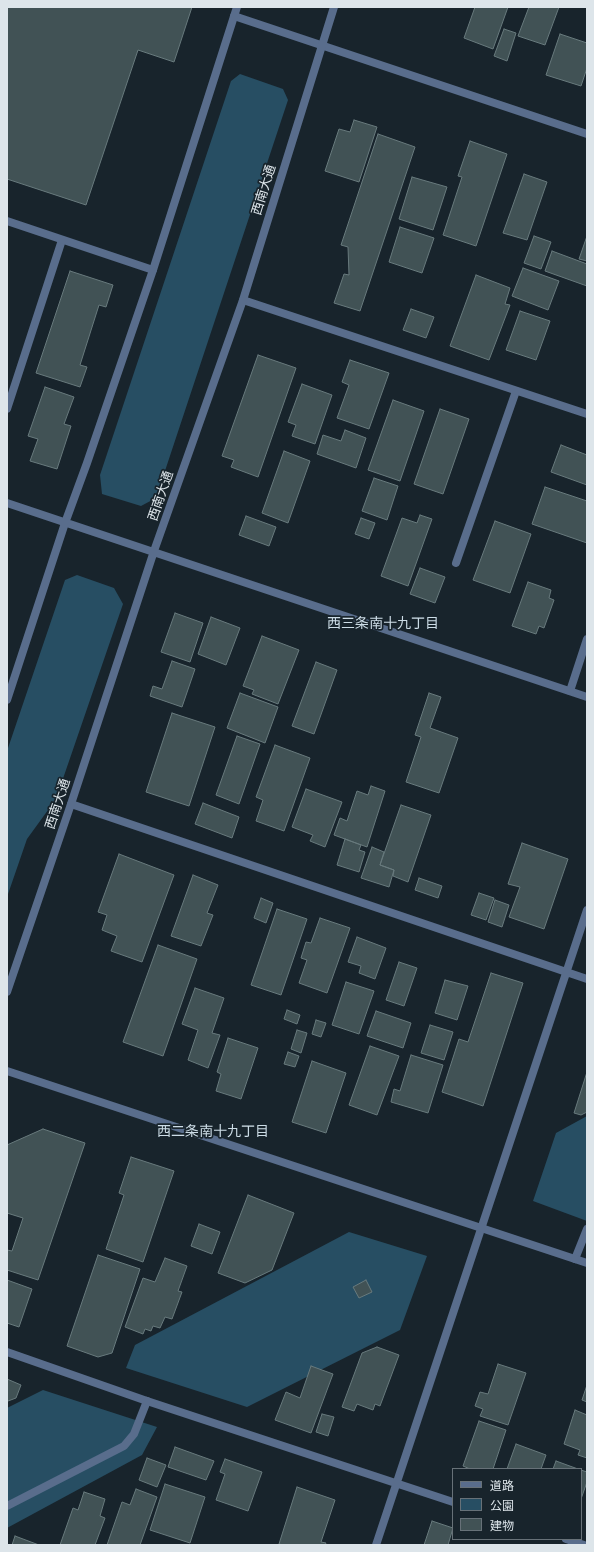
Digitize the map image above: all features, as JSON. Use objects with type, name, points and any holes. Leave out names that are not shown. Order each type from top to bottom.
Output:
[{"type":"street","points":[[7,700],[65,523],[153,270],[237,7]]},
{"type":"street","name":"西南大通","points":[[7,992],[71,804],[154,551],[243,300],[334,7]]},
{"type":"street","points":[[234,16],[587,134]]},
{"type":"street","points":[[7,222],[153,270]]},
{"type":"street","points":[[7,409],[62,240]]},
{"type":"street","points":[[243,300],[587,414]]},
{"type":"street","points":[[456,563],[516,391]]},
{"type":"street","points":[[7,503],[587,697]]},
{"type":"street","points":[[570,691],[587,639]]},
{"type":"street","points":[[71,804],[587,979]]},
{"type":"street","points":[[376,1545],[587,910]]},
{"type":"street","points":[[7,1071],[587,1263]]},
{"type":"street","points":[[575,1259],[587,1229]]},
{"type":"street","points":[[7,1352],[148,1401],[452,1502]]},
{"type":"street","points":[[7,1506],[124,1446],[134,1434],[148,1401]]},
{"type":"street","points":[[569,1540],[584,1545]]},
{"type":"green space","points":[[240,74],[283,89],[288,100],[156,498],[141,506],[102,494],[100,475],[231,81]]},
{"type":"green space","points":[[77,575],[114,588],[123,604],[56,799],[27,839],[7,897],[7,751],[65,580]]},
{"type":"green space","points":[[587,1116],[587,1221],[533,1201],[556,1133]]},
{"type":"green space","points":[[349,1232],[427,1256],[400,1330],[247,1407],[126,1368],[135,1345]]},
{"type":"green space","points":[[43,1390],[157,1427],[142,1455],[7,1528],[7,1408]]},
{"type":"building","points":[[7,7],[192,7],[174,62],[138,50],[86,205],[7,179]]},
{"type":"building","points":[[475,7],[508,7],[493,49],[464,38]]},
{"type":"building","points":[[529,7],[559,7],[545,45],[518,36]]},
{"type":"building","points":[[504,29],[516,33],[507,61],[494,56]]},
{"type":"building","points":[[560,34],[587,43],[587,68],[581,86],[546,75]]},
{"type":"building","points":[[354,120],[377,127],[359,182],[325,171],[339,129],[350,132]]},
{"type":"building","points":[[378,134],[415,147],[360,311],[334,303],[344,274],[349,275],[348,247],[341,245]]},
{"type":"building","points":[[470,141],[507,154],[476,246],[443,235],[462,177],[458,176]]},
{"type":"building","points":[[524,174],[547,182],[527,240],[503,233]]},
{"type":"building","points":[[412,177],[447,187],[433,230],[399,219]]},
{"type":"building","points":[[400,227],[434,238],[422,273],[389,262]]},
{"type":"building","points":[[534,236],[551,242],[541,269],[524,263]]},
{"type":"building","points":[[587,236],[587,261],[579,259]]},
{"type":"building","points":[[552,251],[587,264],[587,286],[545,271]]},
{"type":"building","points":[[523,268],[559,281],[548,310],[512,296]]},
{"type":"building","points":[[70,271],[113,285],[106,307],[99,305],[80,365],[87,367],[80,387],[36,373]]},
{"type":"building","points":[[476,275],[510,288],[505,304],[510,305],[489,360],[450,346]]},
{"type":"building","points":[[411,309],[434,317],[426,338],[403,330]]},
{"type":"building","points":[[520,311],[550,321],[536,360],[506,350]]},
{"type":"building","points":[[258,355],[296,368],[258,477],[231,467],[234,460],[222,456]]},
{"type":"building","points":[[350,360],[389,373],[369,429],[337,418],[349,385],[342,382]]},
{"type":"building","points":[[302,384],[332,395],[315,444],[292,436],[296,425],[288,422]]},
{"type":"building","points":[[45,387],[74,397],[64,424],[71,426],[57,469],[30,461],[38,439],[28,436]]},
{"type":"building","points":[[393,400],[424,411],[400,481],[368,470]]},
{"type":"building","points":[[440,409],[469,419],[443,494],[414,484]]},
{"type":"building","points":[[345,430],[366,438],[356,468],[317,454],[323,435],[341,441]]},
{"type":"building","points":[[561,445],[587,455],[587,485],[551,472]]},
{"type":"building","points":[[284,451],[310,461],[288,523],[262,513]]},
{"type":"building","points":[[374,478],[398,486],[387,520],[362,511]]},
{"type":"building","points":[[545,487],[587,501],[587,543],[532,524]]},
{"type":"building","points":[[420,515],[432,519],[408,586],[381,576],[402,518],[417,523]]},
{"type":"building","points":[[246,516],[276,527],[269,546],[239,535]]},
{"type":"building","points":[[361,518],[375,523],[369,539],[355,534]]},
{"type":"building","points":[[495,521],[531,534],[510,593],[473,580]]},
{"type":"building","points":[[420,568],[445,577],[435,603],[410,594]]},
{"type":"building","points":[[528,582],[551,590],[549,598],[554,600],[544,628],[539,626],[536,634],[512,626]]},
{"type":"building","points":[[175,613],[203,623],[190,662],[161,652]]},
{"type":"building","points":[[211,617],[240,628],[226,665],[198,654]]},
{"type":"building","points":[[262,636],[299,650],[278,704],[252,694],[254,690],[243,686]]},
{"type":"building","points":[[172,661],[195,669],[182,707],[150,696],[153,686],[162,689]]},
{"type":"building","points":[[316,662],[337,670],[314,734],[292,726]]},
{"type":"building","points":[[240,693],[278,707],[265,743],[227,728]]},
{"type":"building","points":[[429,693],[441,697],[430,728],[458,738],[439,793],[406,782],[421,737],[415,735]]},
{"type":"building","points":[[172,713],[215,727],[189,806],[146,792]]},
{"type":"building","points":[[237,736],[260,744],[239,804],[216,795]]},
{"type":"building","points":[[275,745],[310,758],[284,831],[256,821],[263,800],[256,797]]},
{"type":"building","points":[[371,786],[385,791],[367,847],[334,835],[340,818],[347,821],[357,791],[368,795]]},
{"type":"building","points":[[306,789],[342,802],[325,847],[310,841],[313,835],[292,827]]},
{"type":"building","points":[[203,803],[239,817],[232,838],[195,824]]},
{"type":"building","points":[[401,805],[431,815],[408,882],[393,876],[394,870],[380,865]]},
{"type":"building","points":[[345,839],[361,845],[359,850],[365,852],[359,872],[337,865]]},
{"type":"building","points":[[522,843],[568,859],[544,929],[509,917],[520,887],[508,884]]},
{"type":"building","points":[[372,847],[384,852],[380,865],[394,870],[389,887],[361,878]]},
{"type":"building","points":[[119,854],[174,875],[142,962],[111,951],[117,936],[102,930],[107,915],[98,912]]},
{"type":"building","points":[[193,875],[218,885],[207,913],[213,915],[201,946],[171,936]]},
{"type":"building","points":[[419,878],[442,886],[438,898],[415,890]]},
{"type":"building","points":[[479,893],[494,898],[486,920],[471,915]]},
{"type":"building","points":[[261,898],[273,903],[266,923],[254,918]]},
{"type":"building","points":[[495,900],[509,905],[502,927],[488,922]]},
{"type":"building","points":[[277,909],[307,919],[281,995],[251,985]]},
{"type":"building","points":[[320,918],[350,928],[327,993],[299,983],[307,960],[301,958],[306,942],[311,943]]},
{"type":"building","points":[[357,937],[386,948],[375,979],[359,973],[361,966],[348,962]]},
{"type":"building","points":[[158,945],[197,959],[163,1056],[123,1042]]},
{"type":"building","points":[[399,962],[417,968],[404,1006],[386,1000]]},
{"type":"building","points":[[491,973],[523,983],[483,1106],[442,1092],[459,1039],[468,1042]]},
{"type":"building","points":[[445,980],[468,986],[457,1020],[435,1013]]},
{"type":"building","points":[[346,982],[374,991],[359,1034],[332,1025]]},
{"type":"building","points":[[195,988],[224,998],[212,1033],[220,1035],[208,1068],[188,1060],[198,1030],[182,1024]]},
{"type":"building","points":[[287,1010],[300,1015],[297,1024],[284,1019]]},
{"type":"building","points":[[376,1011],[411,1023],[403,1048],[367,1036]]},
{"type":"building","points":[[316,1020],[326,1023],[321,1037],[312,1034]]},
{"type":"building","points":[[430,1025],[453,1032],[444,1060],[421,1053]]},
{"type":"building","points":[[297,1030],[307,1033],[301,1053],[291,1049]]},
{"type":"building","points":[[228,1038],[258,1048],[241,1099],[216,1091],[221,1074],[217,1072]]},
{"type":"building","points":[[370,1046],[399,1056],[377,1115],[349,1105]]},
{"type":"building","points":[[288,1052],[299,1056],[295,1067],[284,1064]]},
{"type":"building","points":[[411,1055],[443,1065],[428,1113],[391,1102],[394,1089],[400,1091]]},
{"type":"building","points":[[312,1061],[346,1073],[326,1133],[292,1122]]},
{"type":"building","points":[[587,1072],[587,1112],[581,1115],[574,1113]]},
{"type":"building","points":[[43,1129],[85,1143],[38,1280],[7,1270],[7,1250],[12,1251],[23,1218],[7,1213],[7,1145]]},
{"type":"building","points":[[131,1157],[174,1171],[143,1262],[106,1249],[124,1195],[119,1193]]},
{"type":"building","points":[[248,1195],[294,1213],[272,1270],[245,1283],[218,1273]]},
{"type":"building","points":[[199,1224],[220,1232],[212,1254],[191,1246]]},
{"type":"building","points":[[98,1255],[140,1269],[112,1353],[98,1357],[67,1346]]},
{"type":"building","points":[[165,1258],[187,1266],[178,1291],[182,1292],[172,1319],[165,1317],[160,1328],[153,1326],[151,1331],[145,1329],[143,1334],[125,1327],[143,1278],[155,1282]]},
{"type":"building","points":[[7,1280],[32,1289],[19,1327],[7,1323]]},
{"type":"building","points":[[366,1280],[372,1292],[359,1298],[353,1287]]},
{"type":"building","points":[[377,1347],[399,1355],[380,1406],[375,1404],[373,1410],[357,1404],[354,1411],[342,1407],[362,1353]]},
{"type":"building","points":[[498,1364],[526,1373],[508,1425],[480,1416],[483,1409],[475,1406],[480,1392],[488,1394]]},
{"type":"building","points":[[311,1366],[333,1374],[311,1433],[275,1420],[286,1392],[300,1398]]},
{"type":"building","points":[[7,1379],[21,1385],[16,1398],[8,1401],[7,1401]]},
{"type":"building","points":[[587,1385],[587,1402],[582,1400]]},
{"type":"building","points":[[575,1410],[587,1415],[587,1458],[578,1455],[580,1450],[564,1444]]},
{"type":"building","points":[[322,1414],[334,1417],[328,1436],[316,1432]]},
{"type":"building","points":[[479,1421],[506,1430],[493,1468],[468,1468],[463,1466]]},
{"type":"building","points":[[516,1444],[546,1455],[541,1468],[507,1468]]},
{"type":"building","points":[[175,1447],[214,1461],[206,1480],[168,1467]]},
{"type":"building","points":[[147,1458],[166,1465],[157,1487],[139,1480]]},
{"type":"building","points":[[225,1459],[262,1472],[248,1511],[216,1500],[225,1474],[220,1472]]},
{"type":"building","points":[[556,1461],[575,1468],[553,1468]]},
{"type":"building","points":[[582,1470],[587,1472],[587,1482],[582,1496]]},
{"type":"building","points":[[165,1484],[205,1497],[190,1543],[150,1530]]},
{"type":"building","points":[[297,1487],[335,1500],[321,1542],[326,1543],[325,1545],[279,1544]]},
{"type":"building","points":[[136,1489],[157,1497],[140,1545],[107,1545],[122,1502],[130,1505]]},
{"type":"building","points":[[84,1492],[105,1499],[100,1516],[105,1518],[95,1545],[60,1545],[73,1508],[78,1510]]},
{"type":"building","points":[[432,1521],[452,1528],[448,1545],[424,1545]]},
{"type":"building","points":[[15,1536],[39,1545],[12,1545]]},
{"type":"district","name":"西三条南十九丁目","points":[[383,624]]},
{"type":"district","name":"西二条南十九丁目","points":[[213,1132]]}]
